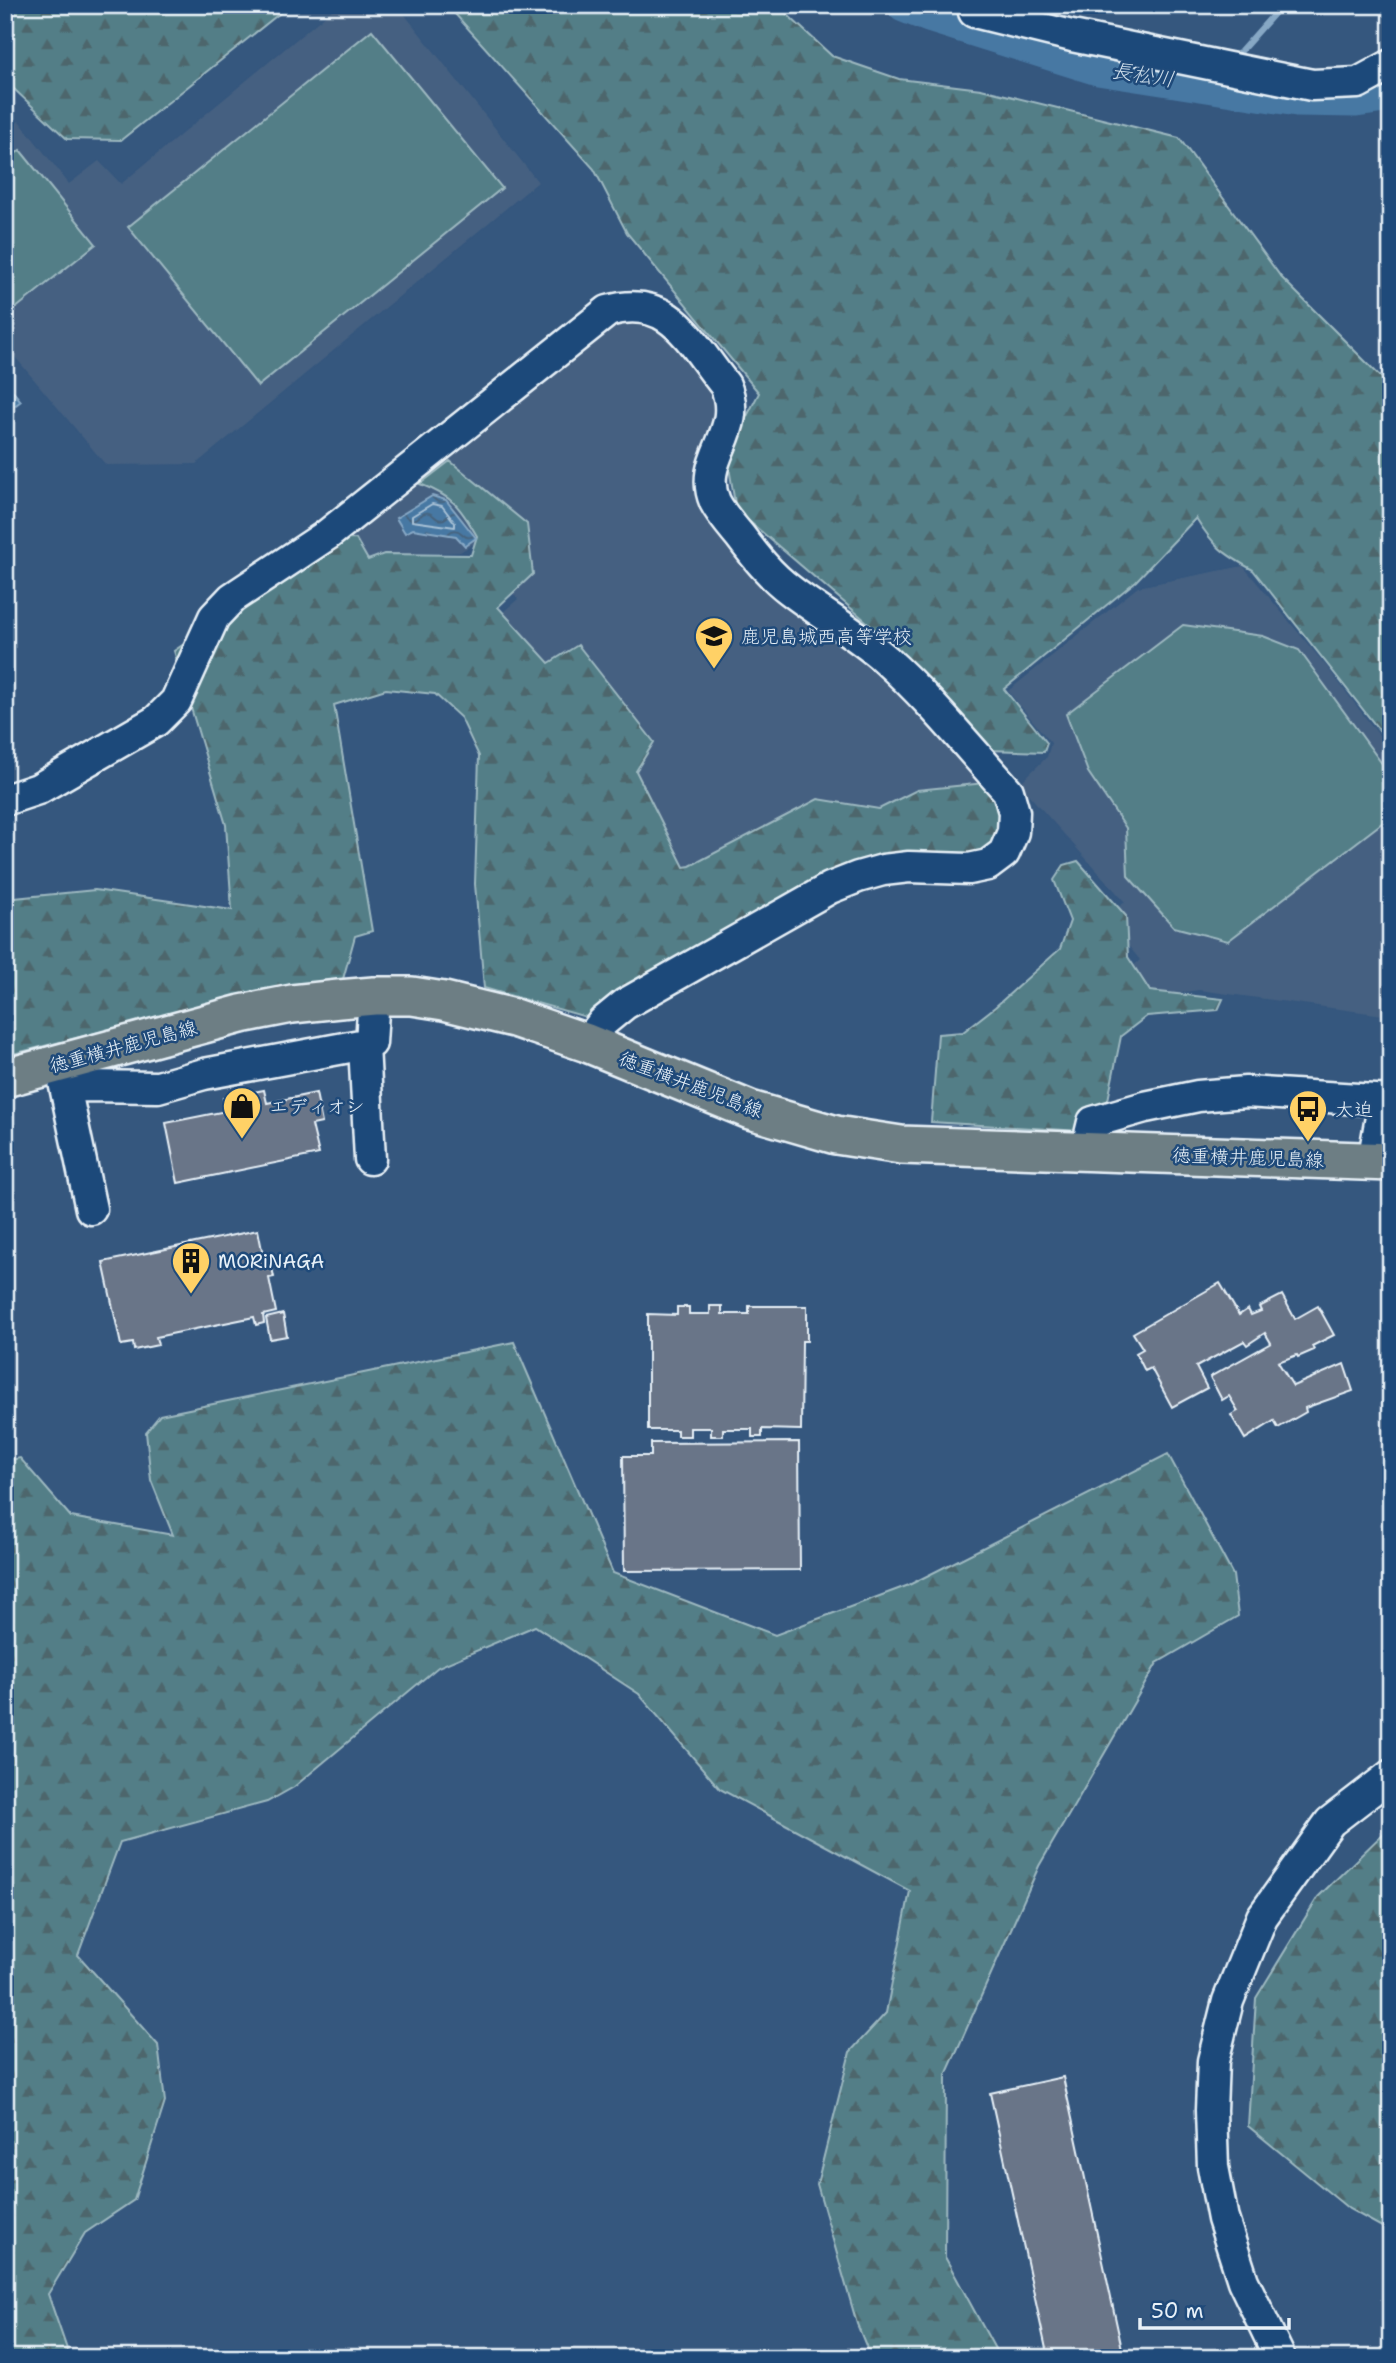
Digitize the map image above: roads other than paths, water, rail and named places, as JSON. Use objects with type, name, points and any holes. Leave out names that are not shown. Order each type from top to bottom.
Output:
[{"type":"main road","name":"徳重横井鹿児島線","points":[[5,1078],[241,1014],[292,1004],[374,996],[412,996],[514,1018],[587,1043],[750,1110],[836,1135],[901,1145],[1382,1162]]},
{"type":"street","points":[[974,12],[1085,39],[1312,85],[1358,83],[1391,65]]},
{"type":"street","points":[[5,800],[38,789],[156,721],[176,701],[214,617],[232,598],[327,536],[608,311],[627,306],[646,307],[667,315],[725,385],[730,397],[732,413],[711,470],[710,485],[724,517],[764,567],[789,589],[883,657],[914,686],[1008,791],[1014,813],[1013,832],[1004,853],[988,865],[969,869],[909,867],[883,870],[830,888],[625,1004],[603,1022],[587,1043]]},
{"type":"street","points":[[68,1061],[83,1086],[158,1087],[204,1074],[371,1044],[374,996]]},
{"type":"street","points":[[364,1045],[370,1158]]},
{"type":"street","points":[[68,1061],[92,1209]]},
{"type":"street","points":[[1086,1151],[1093,1122],[1198,1096],[1246,1092],[1387,1100],[1382,1162]]},
{"type":"street","points":[[1280,2358],[1243,2281],[1223,2219],[1213,2167],[1213,2061],[1228,2001],[1262,1917],[1330,1822],[1391,1775]]},
{"type":"water","points":[[5,382],[21,401],[5,413]]},
{"type":"water","points":[[432,496],[446,500],[476,538],[465,546],[456,536],[413,529],[405,533],[396,518]]},
{"type":"waterway","name":"長松川","points":[[904,5],[1098,68],[1297,99],[1356,100],[1391,95]]},
{"type":"waterway","points":[[1234,59],[1282,5]]},
{"type":"place","name":"鹿児島城西高等学校","points":[[714,670]]},
{"type":"place","name":"エディオン","points":[[242,1140]]},
{"type":"place","name":"大迫","points":[[1308,1143]]},
{"type":"place","name":"MORiNAGA","points":[[191,1295]]}]
